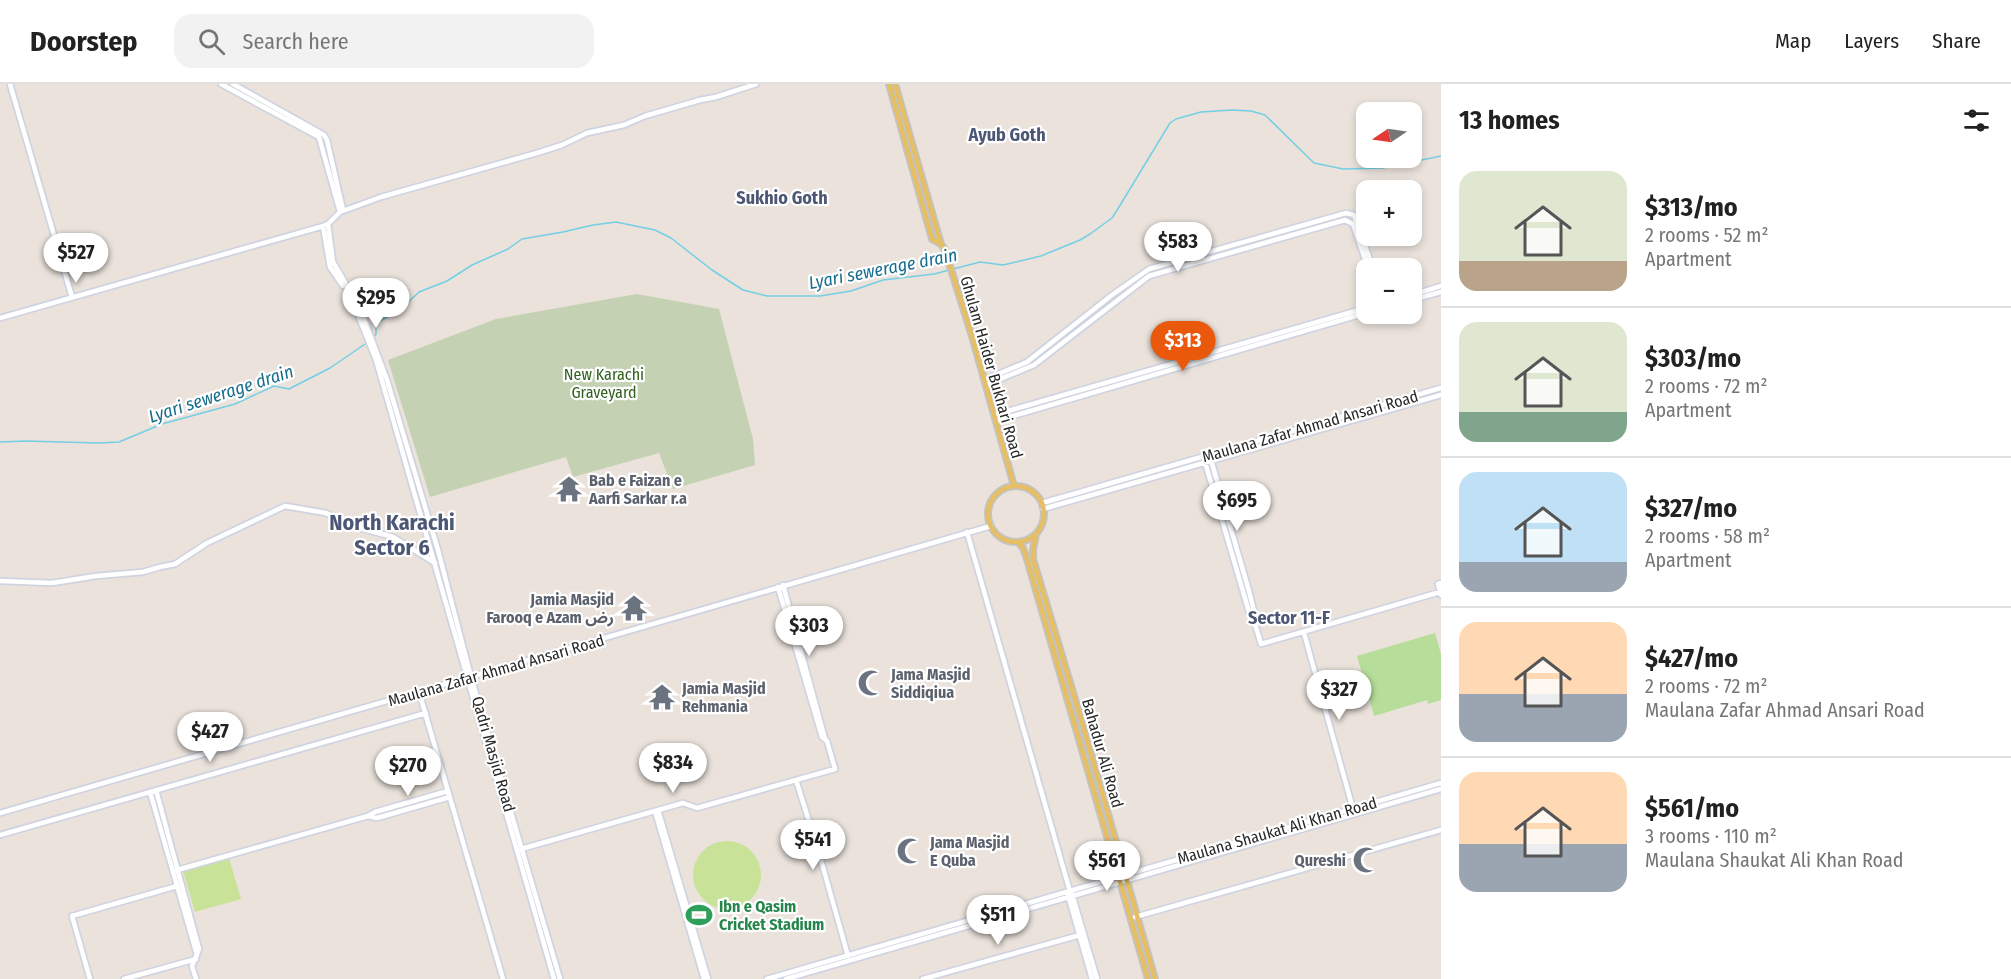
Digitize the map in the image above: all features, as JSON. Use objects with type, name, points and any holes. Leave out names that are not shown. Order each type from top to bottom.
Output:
[{"type":"main road","points":[[888,84],[932,239],[941,244]]},
{"type":"main road","points":[[896,84],[941,244]]},
{"type":"main road","name":"Ghulam Haider Bukhari Road","points":[[941,244],[947,255],[1014,486]]},
{"type":"main road","points":[[1014,486],[1032,491],[1043,506],[1043,521],[1036,534],[1018,542],[1004,539],[991,526],[988,514],[991,502],[999,492],[1014,486]]},
{"type":"main road","name":"Bahadur Ali Road","points":[[1036,534],[1033,550],[1035,565],[1134,918],[1148,979]]},
{"type":"main road","name":"Bahadur Ali Road","points":[[1018,542],[1027,559],[1123,878]]},
{"type":"main road","name":"Bahadur Ali Road","points":[[1134,918],[1155,979]]},
{"type":"street","points":[[10,84],[72,297]]},
{"type":"street","points":[[221,84],[319,137],[342,211]]},
{"type":"street","points":[[233,84],[324,135],[342,211]]},
{"type":"street","points":[[0,318],[325,225],[342,211],[381,197],[537,153],[562,145],[587,132],[624,125],[693,101],[716,97],[756,84]]},
{"type":"street","points":[[985,382],[1027,362],[1149,269],[1346,213],[1354,215],[1369,258]]},
{"type":"street","points":[[985,382],[1034,365],[1151,274],[1345,220],[1353,224],[1365,258]]},
{"type":"street","name":"Qadri Masjid Road","points":[[325,225],[333,262],[360,313],[376,352],[438,563],[554,979]]},
{"type":"street","points":[[1422,292],[1441,286]]},
{"type":"street","points":[[1422,297],[1441,292]]},
{"type":"street","points":[[994,415],[1356,312]]},
{"type":"street","points":[[1343,317],[1356,315]]},
{"type":"street","points":[[996,422],[1224,351]]},
{"type":"street","name":"Maulana Zafar Ahmad Ansari Road","points":[[1043,506],[1441,388]]},
{"type":"street","name":"Maulana Zafar Ahmad Ansari Road","points":[[1043,506],[1441,395]]},
{"type":"street","points":[[1208,461],[1254,611],[1252,614],[1261,644],[1441,594],[1438,584],[1441,583]]},
{"type":"street","points":[[0,581],[52,583],[142,572],[175,564],[207,543],[285,506],[326,513],[348,525],[393,537],[438,563]]},
{"type":"street","name":"Maulana Zafar Ahmad Ansari Road","points":[[0,813],[991,526]]},
{"type":"street","points":[[967,532],[1070,893],[1098,979]]},
{"type":"street","points":[[521,849],[683,803],[697,808],[835,769],[780,586]]},
{"type":"street","points":[[1304,633],[1354,814]]},
{"type":"street","name":"Qadri Masjid Road","points":[[469,678],[560,979]]},
{"type":"street","points":[[420,692],[503,979]]},
{"type":"street","points":[[0,835],[426,713]]},
{"type":"street","points":[[796,780],[848,956]]},
{"type":"street","name":"Maulana Shaukat Ali Khan Road","points":[[1123,878],[1441,783]]},
{"type":"street","name":"Maulana Shaukat Ali Khan Road","points":[[767,979],[1441,789]]},
{"type":"street","points":[[153,791],[198,941],[199,949],[192,966],[196,979]]},
{"type":"street","points":[[153,791],[196,957]]},
{"type":"street","points":[[177,870],[368,816],[375,812],[449,794]]},
{"type":"street","points":[[657,810],[706,979]]},
{"type":"street","points":[[1134,918],[1441,830]]},
{"type":"street","points":[[90,979],[72,916],[177,886]]},
{"type":"street","points":[[1070,893],[1092,979]]},
{"type":"street","name":"Maulana Shaukat Ali Khan Road","points":[[786,979],[1070,893]]},
{"type":"street","points":[[922,979],[1080,935]]},
{"type":"street","points":[[124,979],[196,957]]},
{"type":"green space","name":"New Karachi Graveyard","points":[[637,294],[719,309],[753,439],[755,465],[673,489],[659,453],[573,477],[566,457],[430,497],[388,360],[496,319]]},
{"type":"green space","points":[[1435,633],[1441,654],[1441,700],[1428,704],[1427,700],[1374,716],[1357,656]]},
{"type":"green space","points":[[734,841],[746,847],[755,856],[761,868],[759,888],[751,899],[734,909],[720,909],[703,899],[695,888],[693,868],[703,851],[714,843]]},
{"type":"green space","points":[[229,858],[241,899],[195,912],[183,871]]},
{"type":"waterway","name":"Lyari sewerage drain","points":[[374,337],[376,323],[400,310],[419,292],[447,281],[472,265],[508,249],[522,239],[616,222],[655,230],[671,238],[712,270],[743,290],[767,296],[820,296],[851,291],[883,280],[934,274],[980,262],[1003,265],[1041,256],[1080,240],[1112,218],[1170,123],[1201,112],[1232,110],[1251,111],[1265,115],[1314,163],[1343,169],[1383,168],[1441,156]]},
{"type":"waterway","name":"Lyari sewerage drain","points":[[0,442],[119,442],[162,424],[235,404],[274,386],[289,389],[330,368],[368,342]]},
{"type":"place","name":"Bab e Faizan e Aarfi Sarkar r.a","points":[[569,489]]},
{"type":"place","name":"Jamia Masjid Farooq e Azam رض","points":[[634,608]]},
{"type":"place","name":"Jama Masjid Siddiqiua","points":[[871,683]]},
{"type":"place","name":"Jamia Masjid Rehmania","points":[[662,697]]},
{"type":"place","name":"Jama Masjid E Quba","points":[[910,851]]},
{"type":"place","name":"Qureshi","points":[[1366,860]]},
{"type":"place","name":"Ibn e Qasim Cricket Stadium","points":[[699,915]]},
{"type":"district","name":"Ayub Goth","points":[[1007,135]]},
{"type":"district","name":"Sukhio Goth","points":[[782,198]]},
{"type":"district","name":"North Karachi Sector 6","points":[[392,534]]},
{"type":"district","name":"Sector 11-F","points":[[1289,618]]}]
